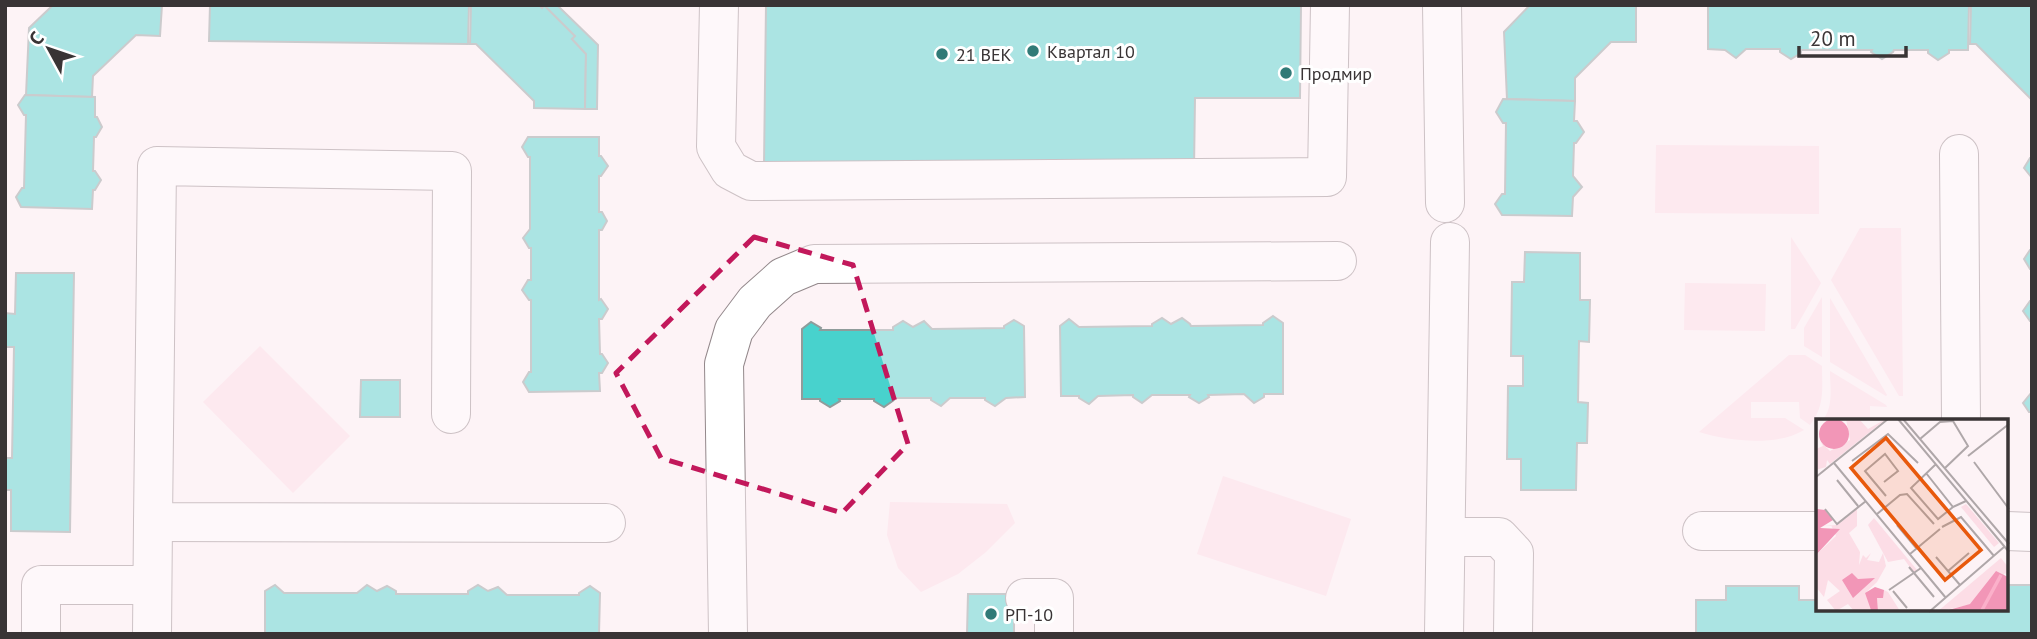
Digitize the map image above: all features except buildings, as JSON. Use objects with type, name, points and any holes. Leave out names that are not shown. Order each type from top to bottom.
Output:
[{"type":"lane","points":[[719,5],[716,146],[730,170],[751,181],[1327,177],[1330,5]]},
{"type":"lane","points":[[1442,5],[1445,203]]},
{"type":"lane","points":[[1959,154],[1961,419]]},
{"type":"lane","points":[[152,634],[157,166],[452,171],[452,414]]},
{"type":"lane","points":[[1444,634],[1450,242]]},
{"type":"lane","points":[[728,634],[724,364],[734,330],[755,302],[783,277],[814,264],[1337,261]]},
{"type":"lane","points":[[153,522],[606,523]]},
{"type":"lane","points":[[1702,531],[1816,531]]},
{"type":"lane","points":[[2009,531],[2032,532]]},
{"type":"lane","points":[[1446,537],[1499,537],[1514,553],[1513,634]]},
{"type":"lane","points":[[41,634],[41,585],[152,585]]},
{"type":"lane","points":[[1025,598],[1054,598],[1054,634]]},
{"type":"highlighted area","points":[[754,237],[853,265],[908,444],[842,513],[661,458],[616,373]]},
{"type":"shaded area","points":[[1656,145],[1819,146],[1819,214],[1655,213]]},
{"type":"shaded area","points":[[1860,228],[1901,228],[1903,396],[1899,396],[1831,280]]},
{"type":"shaded area","points":[[1791,237],[1821,283],[1795,329],[1791,329]]},
{"type":"shaded area","points":[[1685,283],[1766,284],[1765,331],[1684,330]]},
{"type":"shaded area","points":[[1822,297],[1822,357],[1804,346],[1804,328]]},
{"type":"shaded area","points":[[1830,298],[1887,395],[1886,396],[1830,362]]},
{"type":"shaded area","points":[[260,346],[350,436],[293,493],[203,402]]},
{"type":"shaded area","points":[[1789,355],[1805,355],[1822,366],[1820,404],[1810,425],[1800,418],[1799,402],[1751,402],[1751,418],[1785,418],[1804,430],[1780,439],[1752,441],[1699,432]]},
{"type":"shaded area","points":[[1830,371],[1887,407],[1870,406],[1870,419],[1824,419],[1830,403]]},
{"type":"shaded area","points":[[1223,476],[1351,519],[1326,596],[1197,554]]},
{"type":"shaded area","points":[[890,502],[1007,504],[1015,523],[986,552],[958,574],[921,592],[898,568],[887,535]]},
{"type":"place","name":"Квартал 10","points":[[1033,51]]},
{"type":"place","name":"21 ВЕК","points":[[942,54]]},
{"type":"place","name":"Продмир","points":[[1286,73]]},
{"type":"place","name":"РП-10","points":[[991,614]]}]
